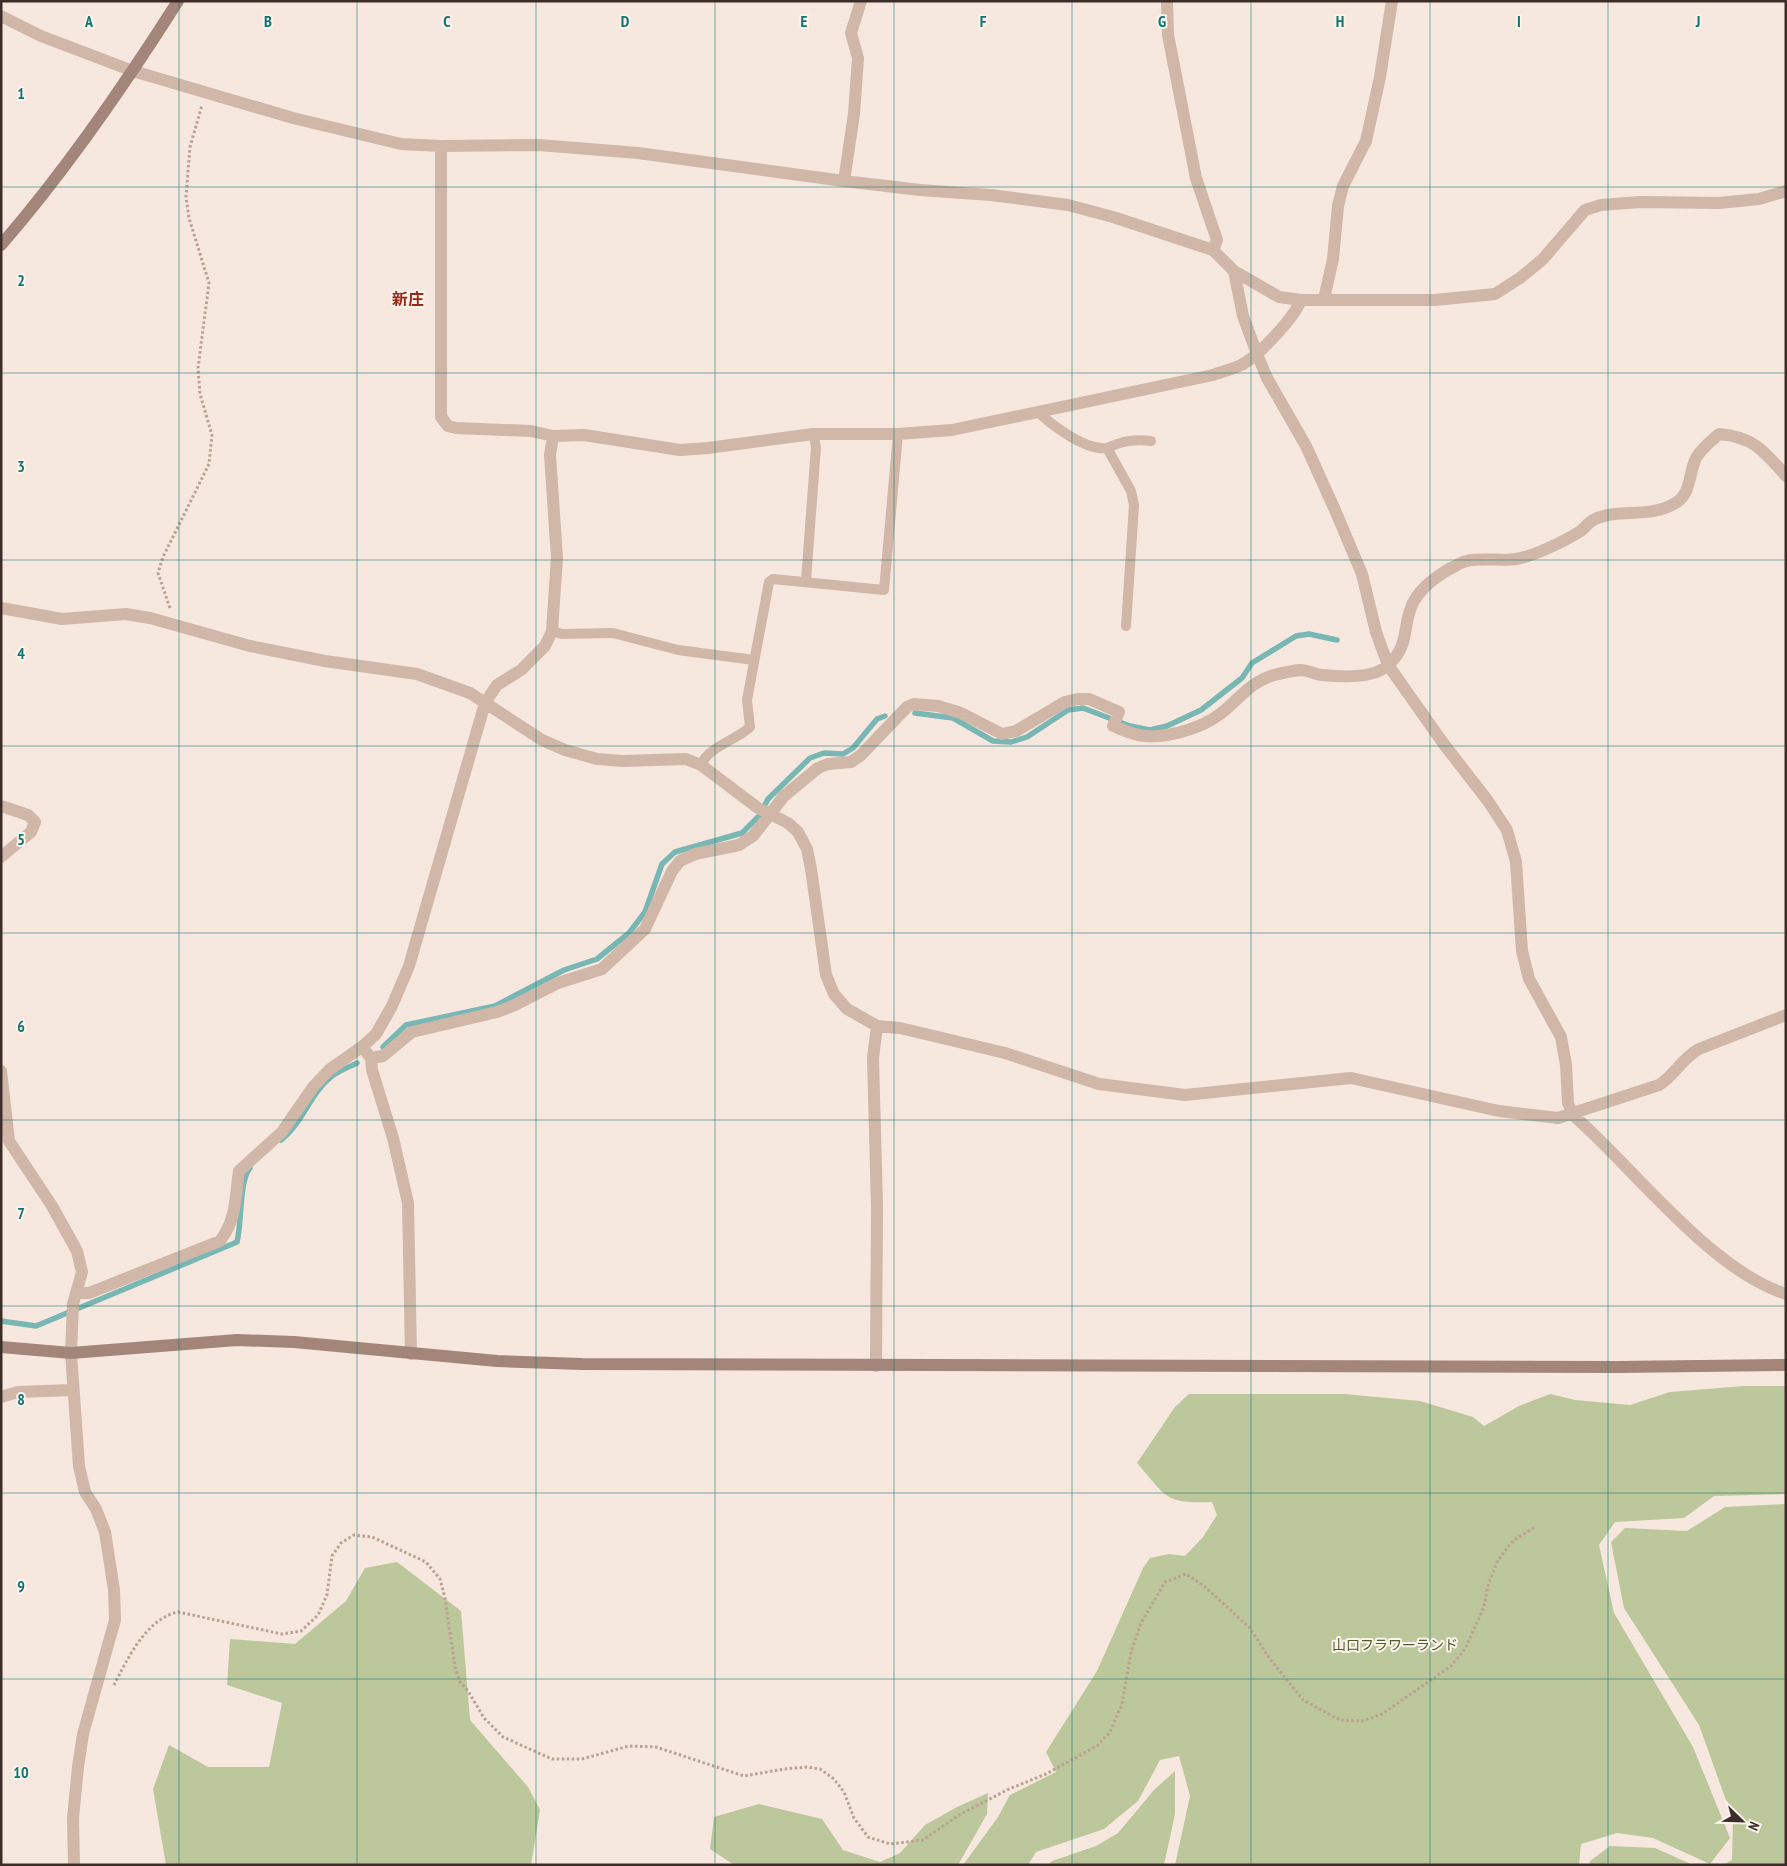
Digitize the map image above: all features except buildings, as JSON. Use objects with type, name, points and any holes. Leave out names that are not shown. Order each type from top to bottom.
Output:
[{"type":"street","points":[[1,245],[52,182],[133,71],[178,1]]},
{"type":"street","points":[[844,181],[854,114],[858,58],[851,33],[860,1]]},
{"type":"street","points":[[1167,1],[1168,34],[1196,178],[1216,240],[1213,250]]},
{"type":"street","points":[[1324,300],[1333,260],[1338,206],[1343,186],[1366,141],[1380,77],[1392,1]]},
{"type":"street","points":[[1,16],[41,36],[133,71],[356,135],[401,144],[442,146],[539,145],[638,154],[844,181],[920,190],[991,194],[1068,205],[1113,217],[1213,250],[1234,271],[1279,297],[1301,300],[1434,300],[1495,294],[1520,278],[1543,259],[1585,210],[1601,205],[1640,202],[1719,203],[1760,198],[1786,191]]},
{"type":"street","points":[[442,146],[441,417],[448,426],[456,428],[531,431],[553,436],[584,435],[680,450],[813,434],[898,434],[952,430],[1213,375],[1242,364],[1257,354],[1296,314],[1301,300]]},
{"type":"street","points":[[1234,271],[1243,316],[1267,378],[1306,446],[1362,574],[1376,632],[1388,665],[1443,743],[1488,801],[1507,830],[1516,862],[1522,951],[1529,979],[1561,1037],[1566,1065],[1568,1103],[1573,1115],[1715,1253],[1747,1275],[1774,1290],[1786,1294]]},
{"type":"street","points":[[371,1058],[383,1056],[412,1032],[497,1012],[558,983],[602,968],[645,929],[672,871],[680,862],[695,854],[739,845],[753,836],[765,811],[818,768],[828,764],[850,762],[861,755],[907,707],[914,704],[938,706],[961,713],[1002,734],[1016,731],[1065,702],[1089,699],[1119,712],[1113,726],[1131,734],[1146,736],[1171,734],[1208,722],[1220,714],[1249,686],[1261,679],[1302,670],[1322,675],[1357,676],[1378,672],[1388,665],[1401,648],[1406,636],[1409,614],[1414,600],[1430,584],[1458,563],[1516,559],[1579,532],[1598,518],[1662,511],[1679,501],[1687,489],[1695,460],[1705,446],[1719,434],[1747,439],[1761,448],[1786,476]]},
{"type":"street","points":[[75,1298],[220,1241],[231,1226],[239,1171],[282,1132],[313,1087],[329,1070],[363,1046],[376,1034],[392,1006],[409,966],[485,703],[497,685],[521,670],[545,646],[552,631],[557,558],[550,455],[553,436]]},
{"type":"street","points":[[1,608],[62,619],[126,614],[173,624],[250,646],[325,661],[417,674],[461,689],[542,740],[565,750],[597,759],[623,761],[686,759],[701,765],[765,811],[788,823],[798,832],[806,849],[826,975],[834,994],[847,1009],[877,1026],[900,1028],[1005,1053],[1099,1084],[1133,1090],[1185,1095],[1351,1078],[1499,1111],[1558,1118],[1573,1115],[1659,1085],[1667,1080],[1685,1057],[1699,1049],[1786,1015]]},
{"type":"street","points":[[1,806],[28,815],[35,822],[31,832],[1,857]]},
{"type":"street","points":[[876,1366],[877,1206],[873,1058],[877,1026]]},
{"type":"street","points":[[363,1046],[371,1058],[372,1070],[393,1138],[408,1204],[411,1354]]},
{"type":"street","points":[[1,1071],[9,1141],[47,1199],[77,1251],[82,1272],[72,1317],[71,1353],[72,1390],[79,1466],[85,1492],[96,1509],[105,1532],[114,1590],[115,1620],[83,1734],[74,1818],[74,1865]]},
{"type":"street","points":[[1,1347],[71,1353],[237,1340],[294,1342],[497,1361],[582,1364],[1618,1367],[1786,1365]]},
{"type":"street","points":[[1,1397],[18,1392],[72,1390]]},
{"type":"lane","points":[[1038,412],[1084,445],[1096,450],[1107,448],[1121,441],[1135,439],[1151,441]]},
{"type":"lane","points":[[806,580],[816,447],[813,434]]},
{"type":"lane","points":[[701,765],[705,756],[742,735],[750,727],[747,700],[768,582],[773,579],[806,580],[884,590],[898,434]]},
{"type":"lane","points":[[1107,448],[1131,490],[1134,505],[1126,626]]},
{"type":"lane","points":[[552,631],[562,634],[612,633],[678,650],[754,660]]},
{"type":"path","points":[[173,624],[158,573],[163,557],[209,464],[212,435],[200,394],[198,368],[209,282],[189,218],[186,197],[190,147],[206,93]]},
{"type":"path","points":[[109,1693],[132,1651],[142,1637],[168,1614],[178,1612],[282,1634],[301,1631],[318,1615],[327,1595],[332,1556],[341,1542],[354,1535],[372,1537],[426,1562],[440,1579],[445,1598],[455,1667],[460,1682],[468,1691],[484,1718],[504,1737],[552,1759],[582,1759],[629,1746],[656,1747],[744,1776],[784,1769],[807,1767],[820,1769],[834,1779],[844,1792],[854,1818],[868,1837],[890,1844],[923,1840],[959,1815],[1009,1789],[1046,1774],[1096,1746],[1110,1732],[1122,1704],[1131,1652],[1141,1623],[1165,1582],[1186,1574],[1204,1586],[1249,1627],[1270,1659],[1302,1700],[1340,1720],[1362,1721],[1382,1714],[1451,1666],[1465,1649],[1484,1607],[1488,1585],[1498,1560],[1513,1541],[1534,1527]]},
{"type":"green space","name":"山口フラワーランド","points":[[1744,1386],[1786,1386],[1786,1494],[1714,1496],[1684,1518],[1615,1522],[1599,1545],[1614,1613],[1693,1747],[1730,1838],[1710,1864],[1653,1838],[1617,1833],[1581,1844],[1579,1865],[1175,1865],[1190,1796],[1179,1756],[1160,1760],[1138,1801],[1104,1829],[1036,1852],[1028,1865],[963,1865],[998,1817],[1010,1795],[1056,1772],[1046,1752],[1097,1671],[1143,1568],[1150,1558],[1169,1554],[1185,1556],[1203,1537],[1217,1515],[1212,1502],[1184,1502],[1168,1496],[1161,1491],[1137,1463],[1175,1407],[1189,1394],[1344,1394],[1420,1401],[1473,1417],[1484,1426],[1519,1406],[1550,1394],[1575,1400],[1630,1405],[1670,1392]]},
{"type":"green space","points":[[1786,1504],[1786,1865],[1723,1865],[1732,1860],[1733,1820],[1699,1725],[1624,1608],[1611,1542],[1625,1528],[1687,1531],[1725,1507]]},
{"type":"green space","points":[[397,1562],[461,1611],[470,1720],[528,1787],[540,1810],[531,1865],[166,1865],[153,1789],[169,1745],[208,1767],[269,1767],[282,1703],[227,1685],[230,1639],[295,1644],[346,1601],[365,1568]]},
{"type":"green space","points":[[1175,1771],[1175,1814],[1164,1865],[1048,1865],[1052,1861],[1096,1846],[1118,1833],[1154,1790]]},
{"type":"green space","points":[[988,1793],[987,1814],[958,1865],[734,1865],[710,1849],[714,1817],[759,1804],[822,1819],[843,1850],[880,1862],[900,1853],[925,1825],[957,1807]]},
{"type":"green space","points":[[1610,1846],[1655,1848],[1693,1865],[1589,1865],[1590,1861]]},
{"type":"waterway","points":[[915,713],[953,718],[993,741],[1011,742],[1027,737],[1068,710],[1083,708],[1130,726],[1150,730],[1167,726],[1201,710],[1242,678],[1252,663],[1296,636],[1309,634],[1337,640]]},
{"type":"waterway","points":[[383,1047],[406,1025],[495,1006],[564,970],[597,959],[629,933],[645,912],[662,864],[675,852],[742,833],[759,816],[768,799],[810,758],[824,753],[843,754],[853,748],[877,719],[885,716]]},
{"type":"waterway","points":[[281,1140],[289,1133],[324,1083],[335,1074],[357,1063]]},
{"type":"waterway","points":[[1,1321],[36,1326],[237,1242],[242,1192],[246,1174],[250,1168]]},
{"type":"district","name":"新庄","points":[[408,299]]}]
